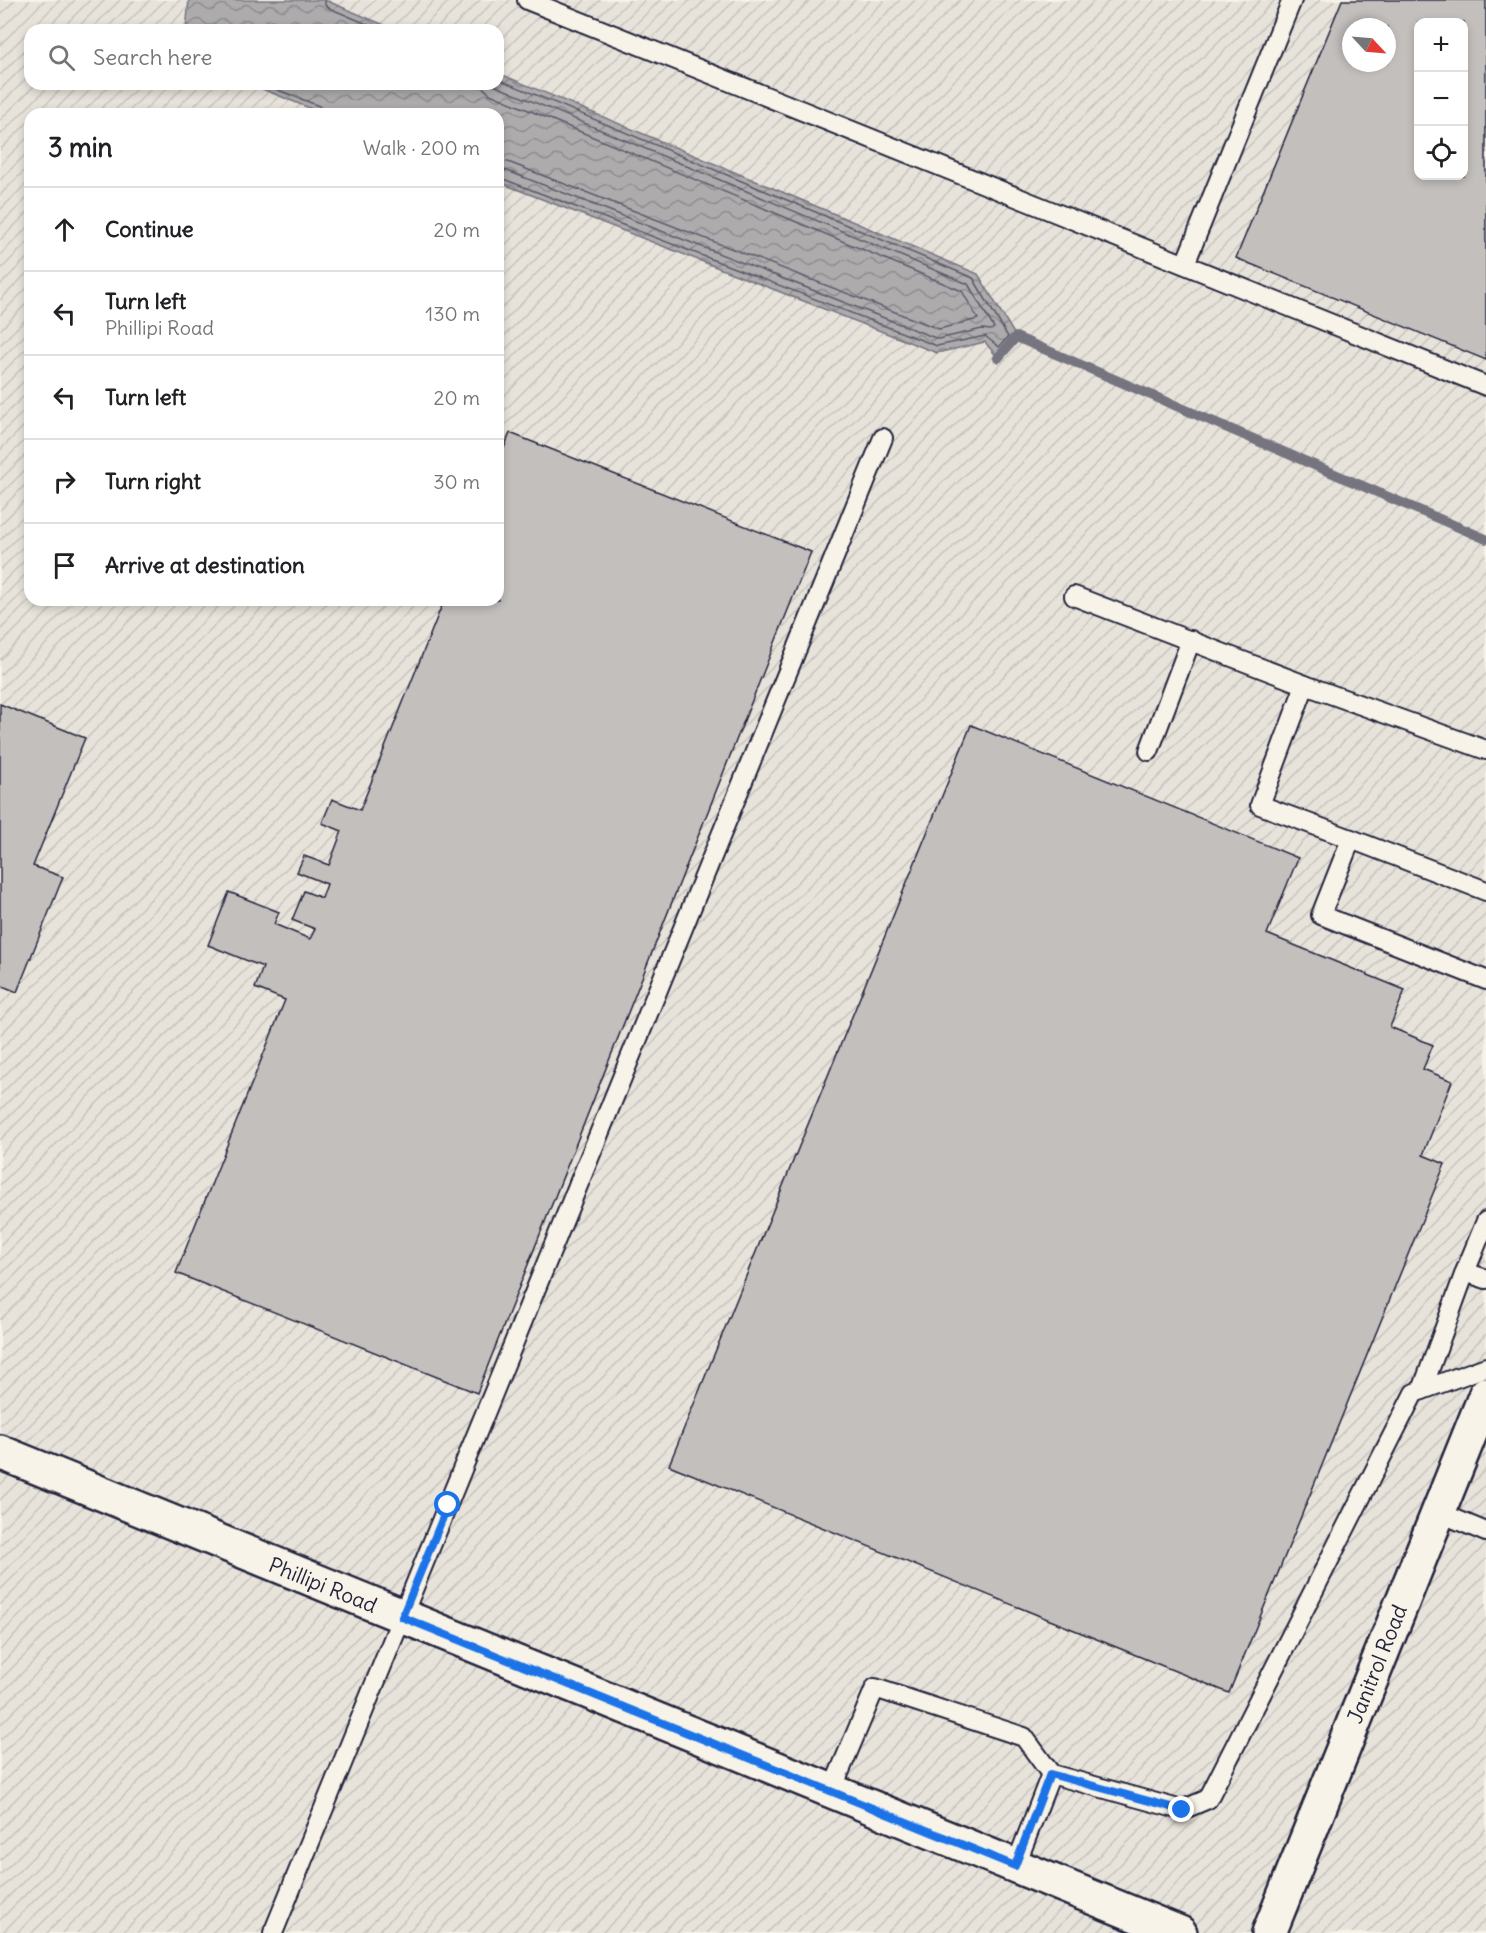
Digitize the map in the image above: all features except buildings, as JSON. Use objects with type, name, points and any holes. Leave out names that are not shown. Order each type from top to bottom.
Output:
[{"type":"main road","name":"Janitrol Road","points":[[1269,1933],[1486,1394]]},
{"type":"main road","name":"Phillipi Road","points":[[0,1452],[1180,1933]]},
{"type":"lane","points":[[527,0],[1486,386]]},
{"type":"lane","points":[[1185,264],[1292,0]]},
{"type":"lane","points":[[273,1933],[883,438]]},
{"type":"lane","points":[[1074,596],[1305,685],[1486,750]]},
{"type":"lane","points":[[1149,751],[1191,640]]},
{"type":"lane","points":[[1305,685],[1260,805],[1486,891]]},
{"type":"lane","points":[[1351,839],[1321,915],[1486,980]]},
{"type":"lane","points":[[1422,1390],[1486,1221]]},
{"type":"lane","points":[[1465,1272],[1486,1279]]},
{"type":"lane","points":[[831,1792],[875,1688],[1024,1737],[1050,1774],[1182,1810],[1208,1799],[1414,1393],[1486,1367]]},
{"type":"lane","points":[[1438,1512],[1486,1532]]},
{"type":"lane","points":[[1015,1866],[1050,1774]]},
{"type":"shaded area","points":[[0,0],[1486,0],[1486,1933],[0,1933]]},
{"type":"water","points":[[189,0],[325,0],[382,24],[187,24]]},
{"type":"water","points":[[504,76],[978,274],[1016,337],[998,358],[985,342],[937,353],[504,184],[504,108],[309,108],[265,90],[504,90]]},
{"type":"waterway","points":[[998,358],[1016,337],[1486,539]]},
{"type":"route","points":[[448,1505],[402,1617],[1015,1866],[1050,1774],[1182,1810]]}]
